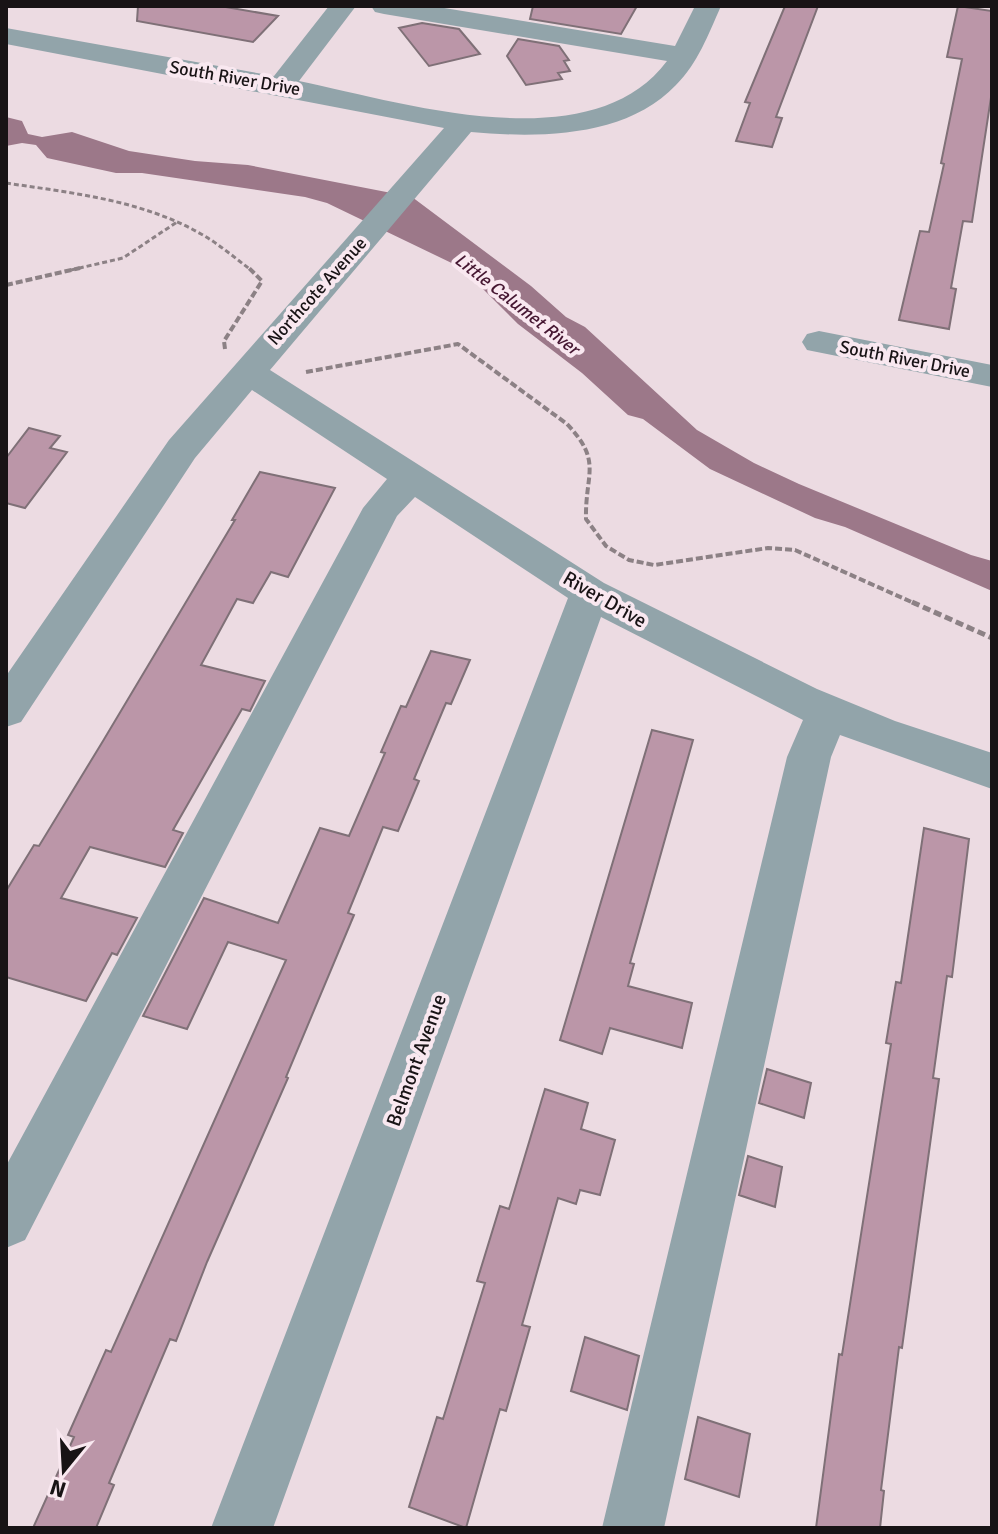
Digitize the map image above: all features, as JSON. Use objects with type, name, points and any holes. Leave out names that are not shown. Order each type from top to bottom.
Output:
[{"type":"street","points":[[281,86],[343,6]]},
{"type":"street","points":[[384,6],[518,16],[685,56]]},
{"type":"street","points":[[464,123],[506,128],[549,126],[589,119],[643,98],[665,82],[685,56],[708,6]]},
{"type":"street","name":"South River Drive","points":[[6,36],[464,123]]},
{"type":"street","name":"Northcote Avenue","points":[[6,710],[240,363],[341,264],[408,191],[464,123]]},
{"type":"street","name":"South River Drive","points":[[819,342],[992,376]]},
{"type":"street","name":"River Drive","points":[[240,363],[590,593],[702,652],[828,712],[881,734],[992,771]]},
{"type":"street","points":[[6,1221],[382,508],[411,478]]},
{"type":"street","name":"Belmont Avenue","points":[[242,1528],[590,593]]},
{"type":"street","points":[[633,1528],[809,757],[828,712]]},
{"type":"path","points":[[6,183],[130,205],[177,222],[213,242],[262,281],[252,302],[224,341],[225,348],[240,363]]},
{"type":"path","points":[[6,285],[123,258],[177,222]]},
{"type":"path","points":[[300,373],[458,344],[554,414],[581,438],[592,460],[586,519],[603,544],[620,556],[647,565],[668,565],[695,563],[745,548],[767,545],[795,550],[992,638]]},
{"type":"water","name":"Little Calumet River","points":[[6,117],[22,121],[28,134],[42,137],[72,132],[129,151],[248,165],[412,197],[531,286],[566,317],[585,327],[697,430],[754,463],[799,484],[992,561],[992,591],[845,527],[815,518],[710,469],[643,419],[628,415],[582,373],[518,324],[462,268],[327,203],[305,197],[142,173],[116,173],[47,158],[36,145],[22,143],[6,146]]},
{"type":"building","points":[[138,6],[220,6],[278,16],[253,42],[137,21]]},
{"type":"building","points":[[533,6],[637,6],[621,34],[530,19]]},
{"type":"building","points":[[785,6],[818,6],[776,117],[782,118],[772,147],[736,141],[750,103],[745,102]]},
{"type":"building","points":[[958,6],[992,11],[992,91],[972,222],[963,221],[951,288],[956,289],[949,329],[899,320],[920,231],[929,232],[944,164],[941,163],[962,59],[947,57]]},
{"type":"building","points":[[422,23],[459,29],[480,54],[429,66],[399,28]]},
{"type":"building","points":[[518,39],[559,46],[569,60],[564,61],[570,71],[558,73],[562,79],[526,85],[507,56]]},
{"type":"building","points":[[29,428],[60,436],[50,448],[67,452],[25,508],[6,503],[6,458]]},
{"type":"building","points":[[260,472],[335,488],[288,577],[271,572],[253,603],[237,599],[201,665],[265,681],[250,711],[242,709],[173,830],[183,833],[165,867],[90,847],[61,898],[137,918],[117,955],[112,953],[86,1001],[6,977],[6,891],[34,845],[39,846],[103,741],[235,520],[232,520]]},
{"type":"building","points":[[431,651],[470,660],[451,704],[446,703],[414,779],[419,781],[398,831],[383,827],[348,913],[354,915],[288,1078],[207,1262],[176,1341],[170,1339],[109,1483],[114,1485],[96,1528],[33,1528],[74,1437],[68,1435],[106,1350],[111,1352],[286,960],[228,942],[187,1029],[143,1016],[204,898],[278,923],[320,828],[349,836],[385,753],[381,752],[401,706],[406,707]]},
{"type":"building","points":[[652,730],[693,740],[630,963],[634,964],[628,986],[692,1003],[682,1048],[610,1028],[602,1054],[560,1040]]},
{"type":"building","points":[[924,828],[969,839],[952,977],[947,976],[933,1078],[939,1079],[902,1348],[899,1347],[881,1490],[884,1491],[880,1528],[816,1528],[839,1354],[842,1355],[891,1044],[886,1043],[896,982],[901,983]]},
{"type":"building","points":[[767,1069],[811,1083],[804,1118],[759,1103]]},
{"type":"building","points":[[545,1089],[588,1103],[581,1129],[615,1140],[600,1195],[580,1190],[576,1204],[558,1198],[522,1325],[530,1327],[506,1411],[500,1409],[466,1528],[409,1507],[437,1417],[443,1419],[485,1283],[477,1281],[500,1206],[509,1209]]},
{"type":"building","points":[[748,1156],[782,1167],[775,1207],[739,1195]]},
{"type":"building","points":[[585,1337],[639,1356],[627,1410],[571,1391]]},
{"type":"building","points":[[698,1417],[750,1434],[739,1497],[685,1479]]}]
